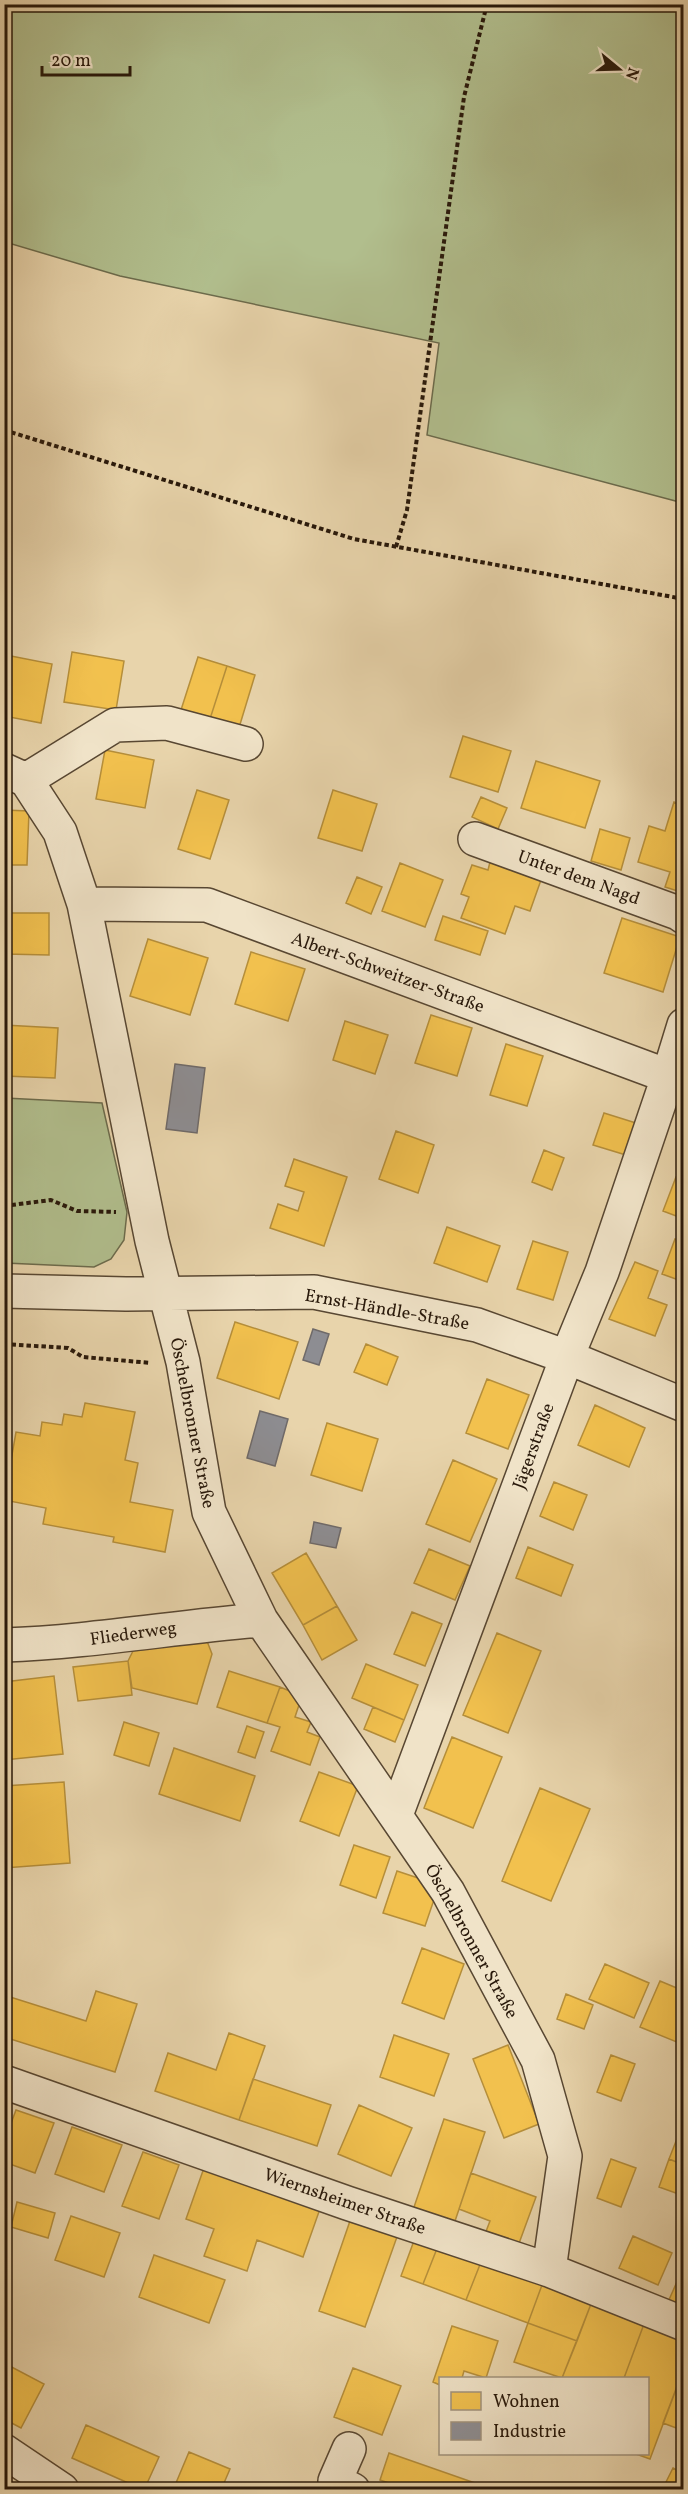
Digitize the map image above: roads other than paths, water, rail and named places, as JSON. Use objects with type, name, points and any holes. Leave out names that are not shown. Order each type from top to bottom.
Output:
[{"type":"street","points":[[15,775],[115,725],[167,723],[246,744]]},
{"type":"street","name":"Öschelbronner Straße","points":[[15,775],[60,832],[84,904],[152,1241],[183,1362],[209,1512],[261,1620],[448,1892],[538,2060],[565,2156],[549,2270]]},
{"type":"street","name":"Unter dem Nagd","points":[[475,839],[684,917]]},
{"type":"street","name":"Albert-Schweitzer-Straße","points":[[84,904],[207,905],[676,1079]]},
{"type":"street","points":[[676,1079],[684,1025]]},
{"type":"street","name":"Jägerstraße","points":[[396,1815],[567,1357],[676,1079]]},
{"type":"street","name":"Ernst-Händle-Straße","points":[[4,1292],[166,1294],[314,1292],[477,1325],[567,1357],[684,1406]]},
{"type":"street","name":"Fliederweg","points":[[4,1645],[64,1643],[172,1628],[261,1620]]},
{"type":"street","name":"Wiernsheimer Straße","points":[[4,2082],[347,2203],[549,2270],[684,2324]]},
{"type":"street","points":[[349,2449],[335,2481],[353,2490]]},
{"type":"street","points":[[4,2451],[62,2490]]}]
